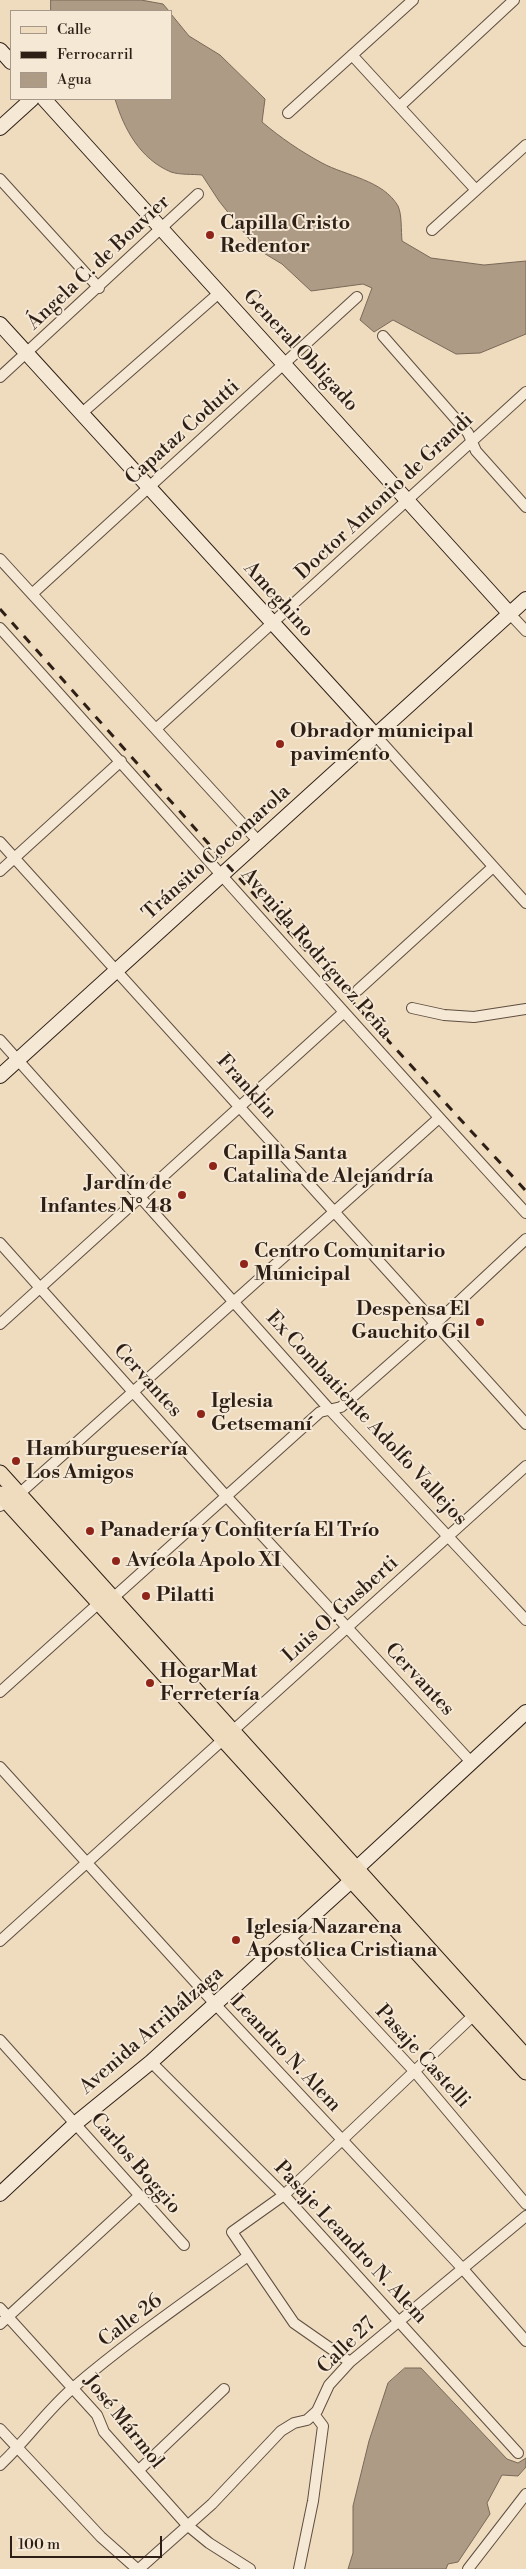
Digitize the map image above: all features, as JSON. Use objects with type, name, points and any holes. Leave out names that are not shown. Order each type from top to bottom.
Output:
[{"type":"main road","points":[[0,1473],[6,1499],[106,1601],[478,2011],[526,2057]]},
{"type":"main road","points":[[478,2011],[526,2072]]},
{"type":"street","points":[[288,113],[413,0]]},
{"type":"street","points":[[400,106],[514,0]]},
{"type":"street","points":[[0,50],[10,61]]},
{"type":"street","points":[[352,55],[476,190]]},
{"type":"street","points":[[0,128],[31,100]]},
{"type":"street","name":"General Obligado","points":[[45,100],[163,229],[219,294],[410,500],[526,631]]},
{"type":"street","points":[[432,230],[526,145]]},
{"type":"street","points":[[0,180],[99,288]]},
{"type":"street","name":"Ángela C. de Bouvier","points":[[0,377],[163,229],[198,194]]},
{"type":"street","points":[[82,413],[219,294]]},
{"type":"street","name":"Capataz Codutti","points":[[32,594],[286,365],[357,297]]},
{"type":"street","name":"Ameghino","points":[[0,324],[376,736],[526,904]]},
{"type":"street","points":[[383,336],[468,433],[476,451],[526,507]]},
{"type":"street","name":"Doctor Antonio de Grandi","points":[[157,728],[410,500],[526,392]]},
{"type":"street","name":"Avenida Rodríguez Peña","points":[[0,559],[157,728],[259,842]]},
{"type":"street","name":"Tránsito Cocomarola","points":[[0,1076],[526,599]]},
{"type":"street","name":"Avenida Rodríguez Peña","points":[[0,628],[223,875],[343,1013],[526,1213]]},
{"type":"street","points":[[0,871],[121,761]]},
{"type":"street","name":"Franklin","points":[[0,842],[118,970],[240,1108],[335,1210],[526,1424]]},
{"type":"street","points":[[358,990],[493,867]]},
{"type":"street","points":[[412,1008],[444,1015],[474,1017],[526,1008]]},
{"type":"street","points":[[0,1324],[343,1013]]},
{"type":"street","name":"Ex Combatiente Adolfo Vallejos","points":[[0,1040],[330,1410],[526,1620]]},
{"type":"street","points":[[6,1499],[133,1392],[439,1118]]},
{"type":"street","points":[[0,1692],[320,1412],[341,1407],[435,1324],[526,1239]]},
{"type":"street","name":"Cervantes","points":[[0,1243],[226,1496],[471,1762]]},
{"type":"street","name":"Luis O. Gusberti","points":[[0,1941],[526,1466]]},
{"type":"street","name":"Avenida Arribálzaga","points":[[0,2194],[76,2124],[151,2062],[215,2004],[526,1712]]},
{"type":"street","name":"Leandro N. Alem","points":[[0,1767],[85,1863],[342,2142],[462,2269],[526,2341]]},
{"type":"street","name":"Pasaje Castelli","points":[[289,1936],[415,2072],[526,2204]]},
{"type":"street","points":[[350,2362],[294,2323],[232,2232],[284,2195],[478,2011]]},
{"type":"street","name":"Carlos Boggio","points":[[0,2040],[184,2244]]},
{"type":"street","name":"Pasaje Leandro N. Alem","points":[[151,2062],[284,2195],[518,2453]]},
{"type":"street","points":[[4,2320],[139,2196]]},
{"type":"street","name":"Calle 27","points":[[314,2414],[329,2385],[350,2362],[526,2216]]},
{"type":"street","name":"Calle 26","points":[[0,2465],[18,2449],[36,2424],[73,2388],[118,2352],[248,2256]]},
{"type":"street","name":"José Mármol","points":[[0,2308],[4,2320],[73,2388],[97,2415],[104,2432],[187,2525],[209,2543],[250,2569]]},
{"type":"street","points":[[139,2470],[224,2389]]},
{"type":"street","points":[[0,2429],[101,2536],[138,2569],[212,2504],[280,2431],[294,2423],[307,2420],[314,2414],[323,2426],[313,2501],[299,2569]]},
{"type":"street","points":[[468,2569],[526,2494]]},
{"type":"water","points":[[51,0],[141,0],[163,4],[168,10],[51,10]]},
{"type":"water","points":[[172,15],[189,36],[220,55],[265,99],[262,122],[291,144],[314,158],[332,168],[374,184],[391,197],[399,209],[402,241],[431,258],[484,265],[526,261],[526,334],[480,353],[456,354],[393,320],[374,332],[360,320],[372,288],[363,284],[311,291],[282,264],[257,249],[219,201],[202,175],[171,172],[150,159],[128,132],[115,100],[172,100]]},
{"type":"water","points":[[405,2368],[421,2368],[507,2459],[518,2463],[526,2458],[526,2467],[518,2476],[502,2475],[487,2503],[490,2514],[458,2562],[448,2564],[446,2569],[348,2569],[353,2553],[353,2506],[369,2441],[388,2383]]},
{"type":"railway","points":[[0,609],[231,869],[526,1191]]},
{"type":"place","name":"Capilla Cristo Redentor","points":[[210,235]]},
{"type":"place","name":"Obrador municipal pavimento","points":[[280,744]]},
{"type":"place","name":"Capilla Santa Catalina de Alejandría","points":[[213,1166]]},
{"type":"place","name":"Jardín de Infantes N° 48","points":[[182,1195]]},
{"type":"place","name":"Centro Comunitario Municipal","points":[[244,1264]]},
{"type":"place","name":"Despensa El Gauchito Gil","points":[[480,1322]]},
{"type":"place","name":"Iglesia Getsemaní","points":[[201,1414]]},
{"type":"place","name":"Hamburguesería Los Amigos","points":[[16,1461]]},
{"type":"place","name":"Panadería y Confitería El Trío","points":[[90,1531]]},
{"type":"place","name":"Avícola Apolo XI","points":[[116,1561]]},
{"type":"place","name":"Pilatti","points":[[146,1596]]},
{"type":"place","name":"HogarMat Ferretería","points":[[150,1683]]},
{"type":"place","name":"Iglesia Nazarena Apostólica Cristiana","points":[[236,1940]]}]
